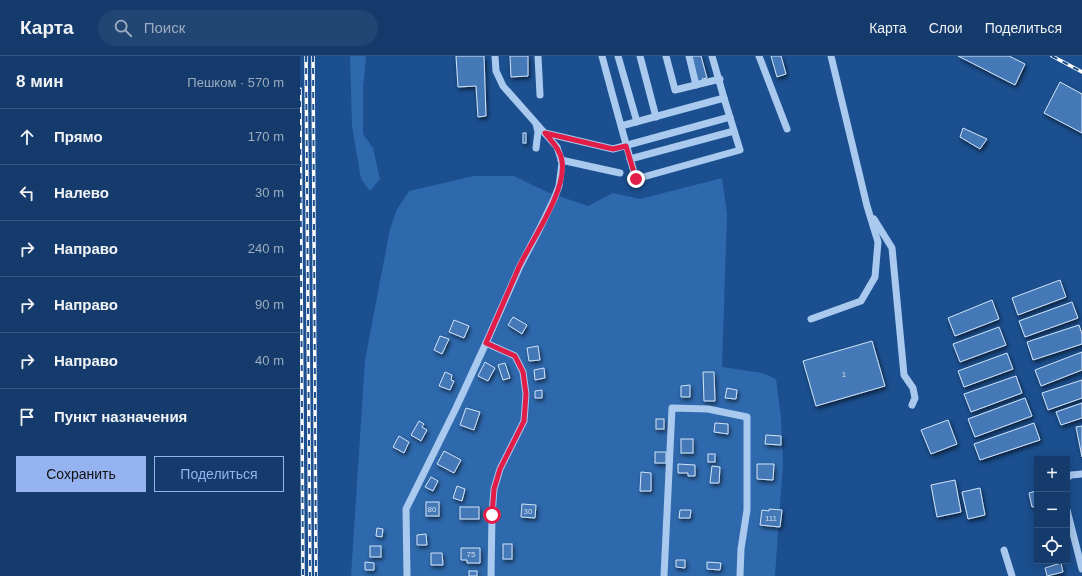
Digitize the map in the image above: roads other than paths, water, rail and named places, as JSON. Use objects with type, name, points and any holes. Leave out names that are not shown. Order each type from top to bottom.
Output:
[{"type":"street","points":[[407,576],[406,509],[486,343],[520,266],[539,230],[559,186],[561,160],[557,147],[503,86],[496,71],[495,56]]},
{"type":"street","points":[[538,56],[540,95]]},
{"type":"street","points":[[602,56],[636,179],[740,150],[712,56]]},
{"type":"street","points":[[618,56],[637,122]]},
{"type":"street","points":[[640,56],[656,117]]},
{"type":"street","points":[[666,56],[675,90],[720,79]]},
{"type":"street","points":[[688,56],[696,85]]},
{"type":"street","points":[[759,56],[788,128]]},
{"type":"street","points":[[811,320],[861,301],[874,277],[878,242],[866,206],[831,56]]},
{"type":"street","points":[[621,126],[724,98]]},
{"type":"street","points":[[545,133],[613,149],[730,116]]},
{"type":"street","points":[[536,124],[538,132],[536,148]]},
{"type":"street","points":[[630,159],[734,131]]},
{"type":"street","points":[[561,160],[620,173]]},
{"type":"street","points":[[866,206],[892,248],[904,375],[913,388],[915,398],[912,405]]},
{"type":"street","points":[[486,343],[515,356],[523,372],[526,394],[524,421],[500,469],[494,489],[490,576]]},
{"type":"street","points":[[664,576],[672,408],[708,409],[747,417],[747,510],[741,549],[740,576]]},
{"type":"street","points":[[1070,476],[1082,474]]},
{"type":"street","points":[[1070,519],[1080,550],[1082,569]]},
{"type":"street","points":[[1004,550],[1012,576]]},
{"type":"railway","points":[[306,56],[310,576]]},
{"type":"railway","points":[[313,56],[316,576]]},
{"type":"railway","points":[[1052,56],[1082,72]]},
{"type":"railway","points":[[300,89],[303,576]]}]
